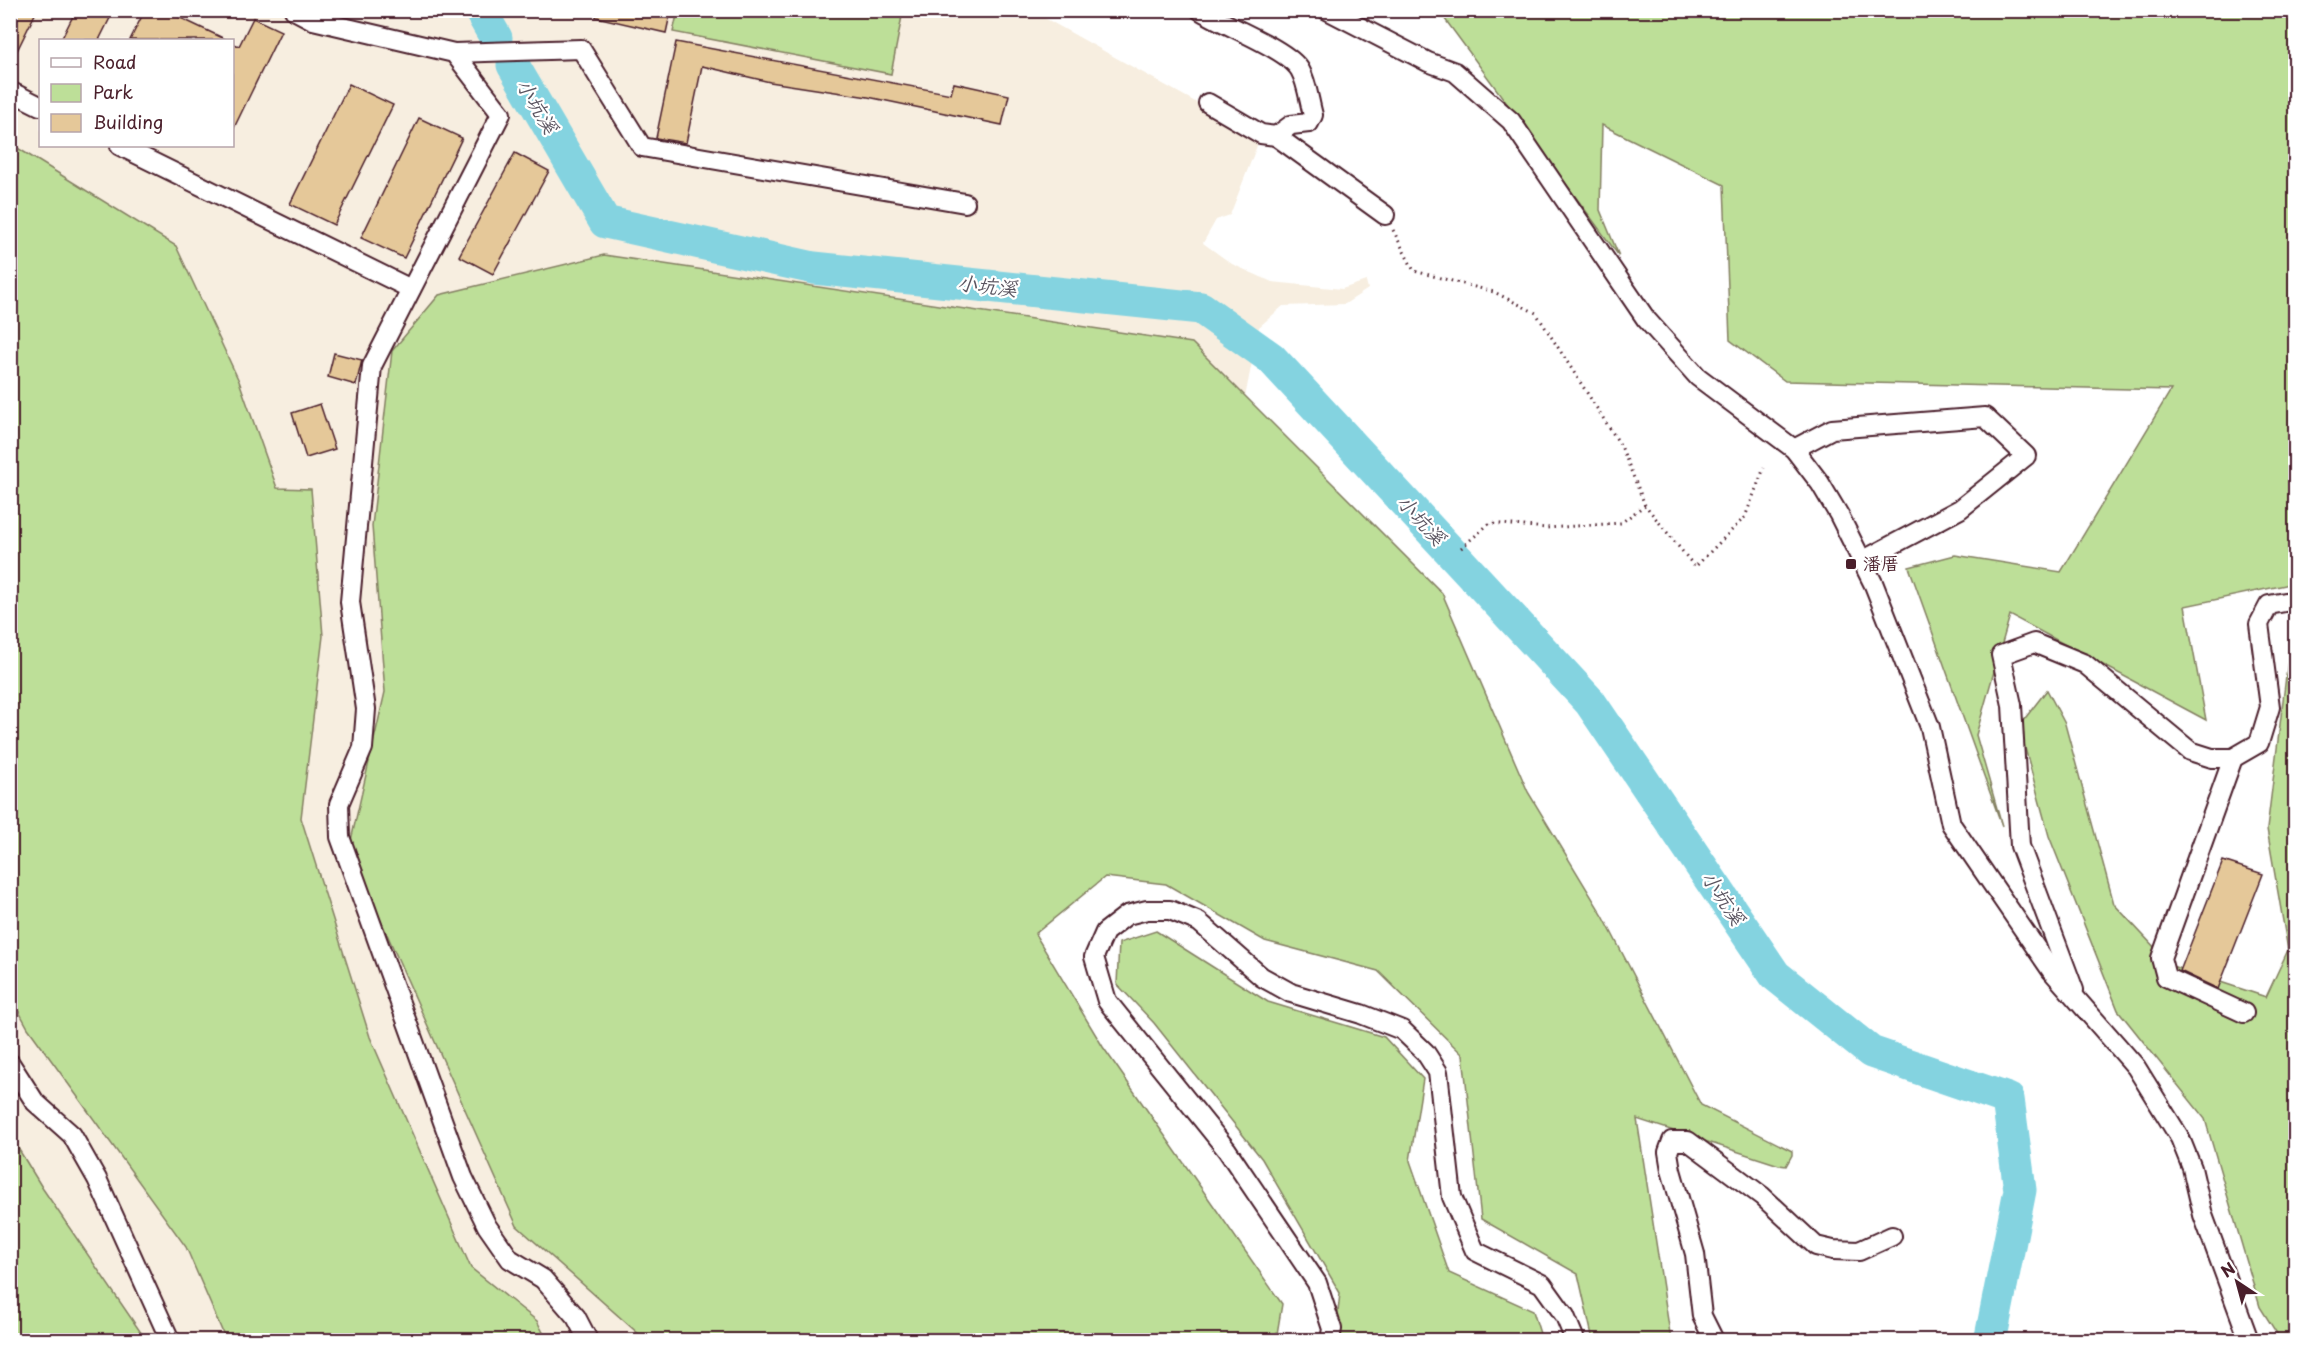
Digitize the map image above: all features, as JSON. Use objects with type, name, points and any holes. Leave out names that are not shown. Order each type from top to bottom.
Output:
[{"type":"street","points":[[294,10],[313,20],[454,53],[581,49],[642,147],[965,203]]},
{"type":"street","points":[[1200,10],[1224,25],[1285,53],[1300,70],[1313,115],[1309,123],[1291,125],[1276,136]]},
{"type":"street","points":[[1327,10],[1428,62],[1455,72],[1511,121],[1646,319],[1698,377],[1794,449],[1835,507],[1860,562],[1874,585],[1930,727],[1951,825],[2051,970],[2136,1067],[2180,1138],[2192,1168],[2203,1215],[2249,1341]]},
{"type":"street","points":[[454,53],[501,114],[372,366],[350,602],[366,709],[363,748],[339,804],[340,837],[463,1177],[487,1226],[510,1259],[543,1279],[576,1317],[588,1341]]},
{"type":"street","points":[[10,92],[39,106]]},
{"type":"street","points":[[1208,102],[1262,134],[1276,136],[1385,215]]},
{"type":"street","points":[[122,147],[411,289]]},
{"type":"street","points":[[1794,449],[1832,429],[1985,417],[2026,456],[1960,509],[1860,562]]},
{"type":"street","points":[[2078,1000],[2020,846],[2012,705],[2001,655],[2034,643],[2085,664],[2190,751],[2212,758],[2233,758],[2259,743],[2270,707],[2259,624],[2269,605],[2295,600]]},
{"type":"street","points":[[2233,758],[2161,958],[2166,977],[2244,1013]]},
{"type":"street","points":[[1330,1341],[1332,1329],[1317,1283],[1227,1150],[1107,1002],[1094,957],[1105,932],[1127,915],[1147,910],[1170,910],[1199,922],[1262,977],[1291,993],[1360,1014],[1402,1030],[1425,1052],[1438,1072],[1452,1197],[1475,1251],[1542,1284],[1565,1316],[1575,1341]]},
{"type":"street","points":[[10,1063],[35,1102],[72,1135],[97,1179],[170,1341]]},
{"type":"street","points":[[1714,1341],[1702,1316],[1695,1254],[1671,1170],[1668,1152],[1672,1141],[1688,1141],[1762,1196],[1816,1246],[1833,1250],[1859,1251],[1892,1236]]},
{"type":"path","points":[[1385,215],[1414,271],[1494,292],[1536,313],[1621,446],[1645,505],[1695,567],[1745,517],[1764,468]]},
{"type":"path","points":[[1461,548],[1490,523],[1547,528],[1622,523],[1645,505]]},
{"type":"shaded area","points":[[10,11],[1032,11],[1260,138],[1230,215],[1216,220],[1203,243],[1232,264],[1272,282],[1342,289],[1366,281],[1368,289],[1345,304],[1283,306],[1259,327],[1169,779],[982,940],[1199,1340],[11,1340]]},
{"type":"green space","points":[[678,11],[874,11],[902,16],[891,74],[673,32]]},
{"type":"green space","points":[[1439,11],[2295,11],[2295,583],[2185,606],[2206,720],[2010,615],[1976,735],[2002,826],[1909,567],[1955,555],[2061,572],[2171,390],[1785,381],[1730,340],[1724,185],[1602,125],[1600,210],[1619,256]]},
{"type":"green space","points":[[11,144],[176,246],[239,381],[277,488],[311,489],[323,636],[301,818],[370,1037],[471,1268],[537,1321],[547,1340],[226,1340],[186,1247],[28,1028],[11,997]]},
{"type":"green space","points":[[604,255],[1192,343],[1442,593],[1528,792],[1603,916],[1701,1105],[1792,1151],[1786,1166],[1779,1165],[1637,1119],[1671,1340],[1593,1340],[1578,1274],[1481,1219],[1463,1055],[1378,971],[1265,941],[1166,884],[1105,877],[1035,934],[1103,1047],[1282,1304],[1276,1340],[643,1340],[517,1226],[349,849],[385,692],[372,526],[392,351],[439,295]]},
{"type":"green space","points":[[2293,620],[2295,620],[2295,1340],[2281,1340],[2260,1307],[2205,1119],[2118,1010],[2049,836],[2019,726],[2047,690],[2065,724],[2114,904],[2172,966],[2266,997],[2288,950],[2267,829]]},
{"type":"green space","points":[[1156,931],[1268,1002],[1384,1037],[1423,1079],[1410,1161],[1449,1273],[1533,1311],[1542,1340],[1335,1340],[1340,1293],[1262,1159],[1154,1023],[1117,984],[1119,943]]},
{"type":"green space","points":[[10,1135],[43,1189],[146,1340],[11,1340]]},
{"type":"building","points":[[10,10],[37,10],[10,65]]},
{"type":"building","points":[[76,10],[114,10],[100,39],[62,39]]},
{"type":"building","points":[[145,10],[164,10],[225,39],[130,39]]},
{"type":"building","points":[[597,10],[671,10],[666,33],[596,17]]},
{"type":"building","points":[[253,18],[281,31],[234,128],[234,44],[239,46]]},
{"type":"building","points":[[676,42],[951,94],[954,83],[1009,95],[1002,125],[868,97],[770,82],[702,66],[686,143],[656,138]]},
{"type":"building","points":[[349,84],[393,105],[334,225],[290,204]]},
{"type":"building","points":[[419,118],[462,138],[404,258],[361,238]]},
{"type":"building","points":[[515,153],[549,171],[493,274],[459,256]]},
{"type":"building","points":[[334,353],[362,360],[356,385],[328,377]]},
{"type":"building","points":[[320,404],[335,449],[306,458],[292,413]]},
{"type":"building","points":[[2223,861],[2263,874],[2218,989],[2180,971]]},
{"type":"waterway","name":"小坑溪","points":[[480,10],[496,38]]},
{"type":"waterway","name":"小坑溪","points":[[513,65],[605,222],[814,268],[1201,308],[1271,358],[1590,702],[1775,975],[1871,1052],[2008,1099],[2020,1190],[1991,1337],[1993,1340]]},
{"type":"place","name":"潘厝","points":[[1851,564]]}]
